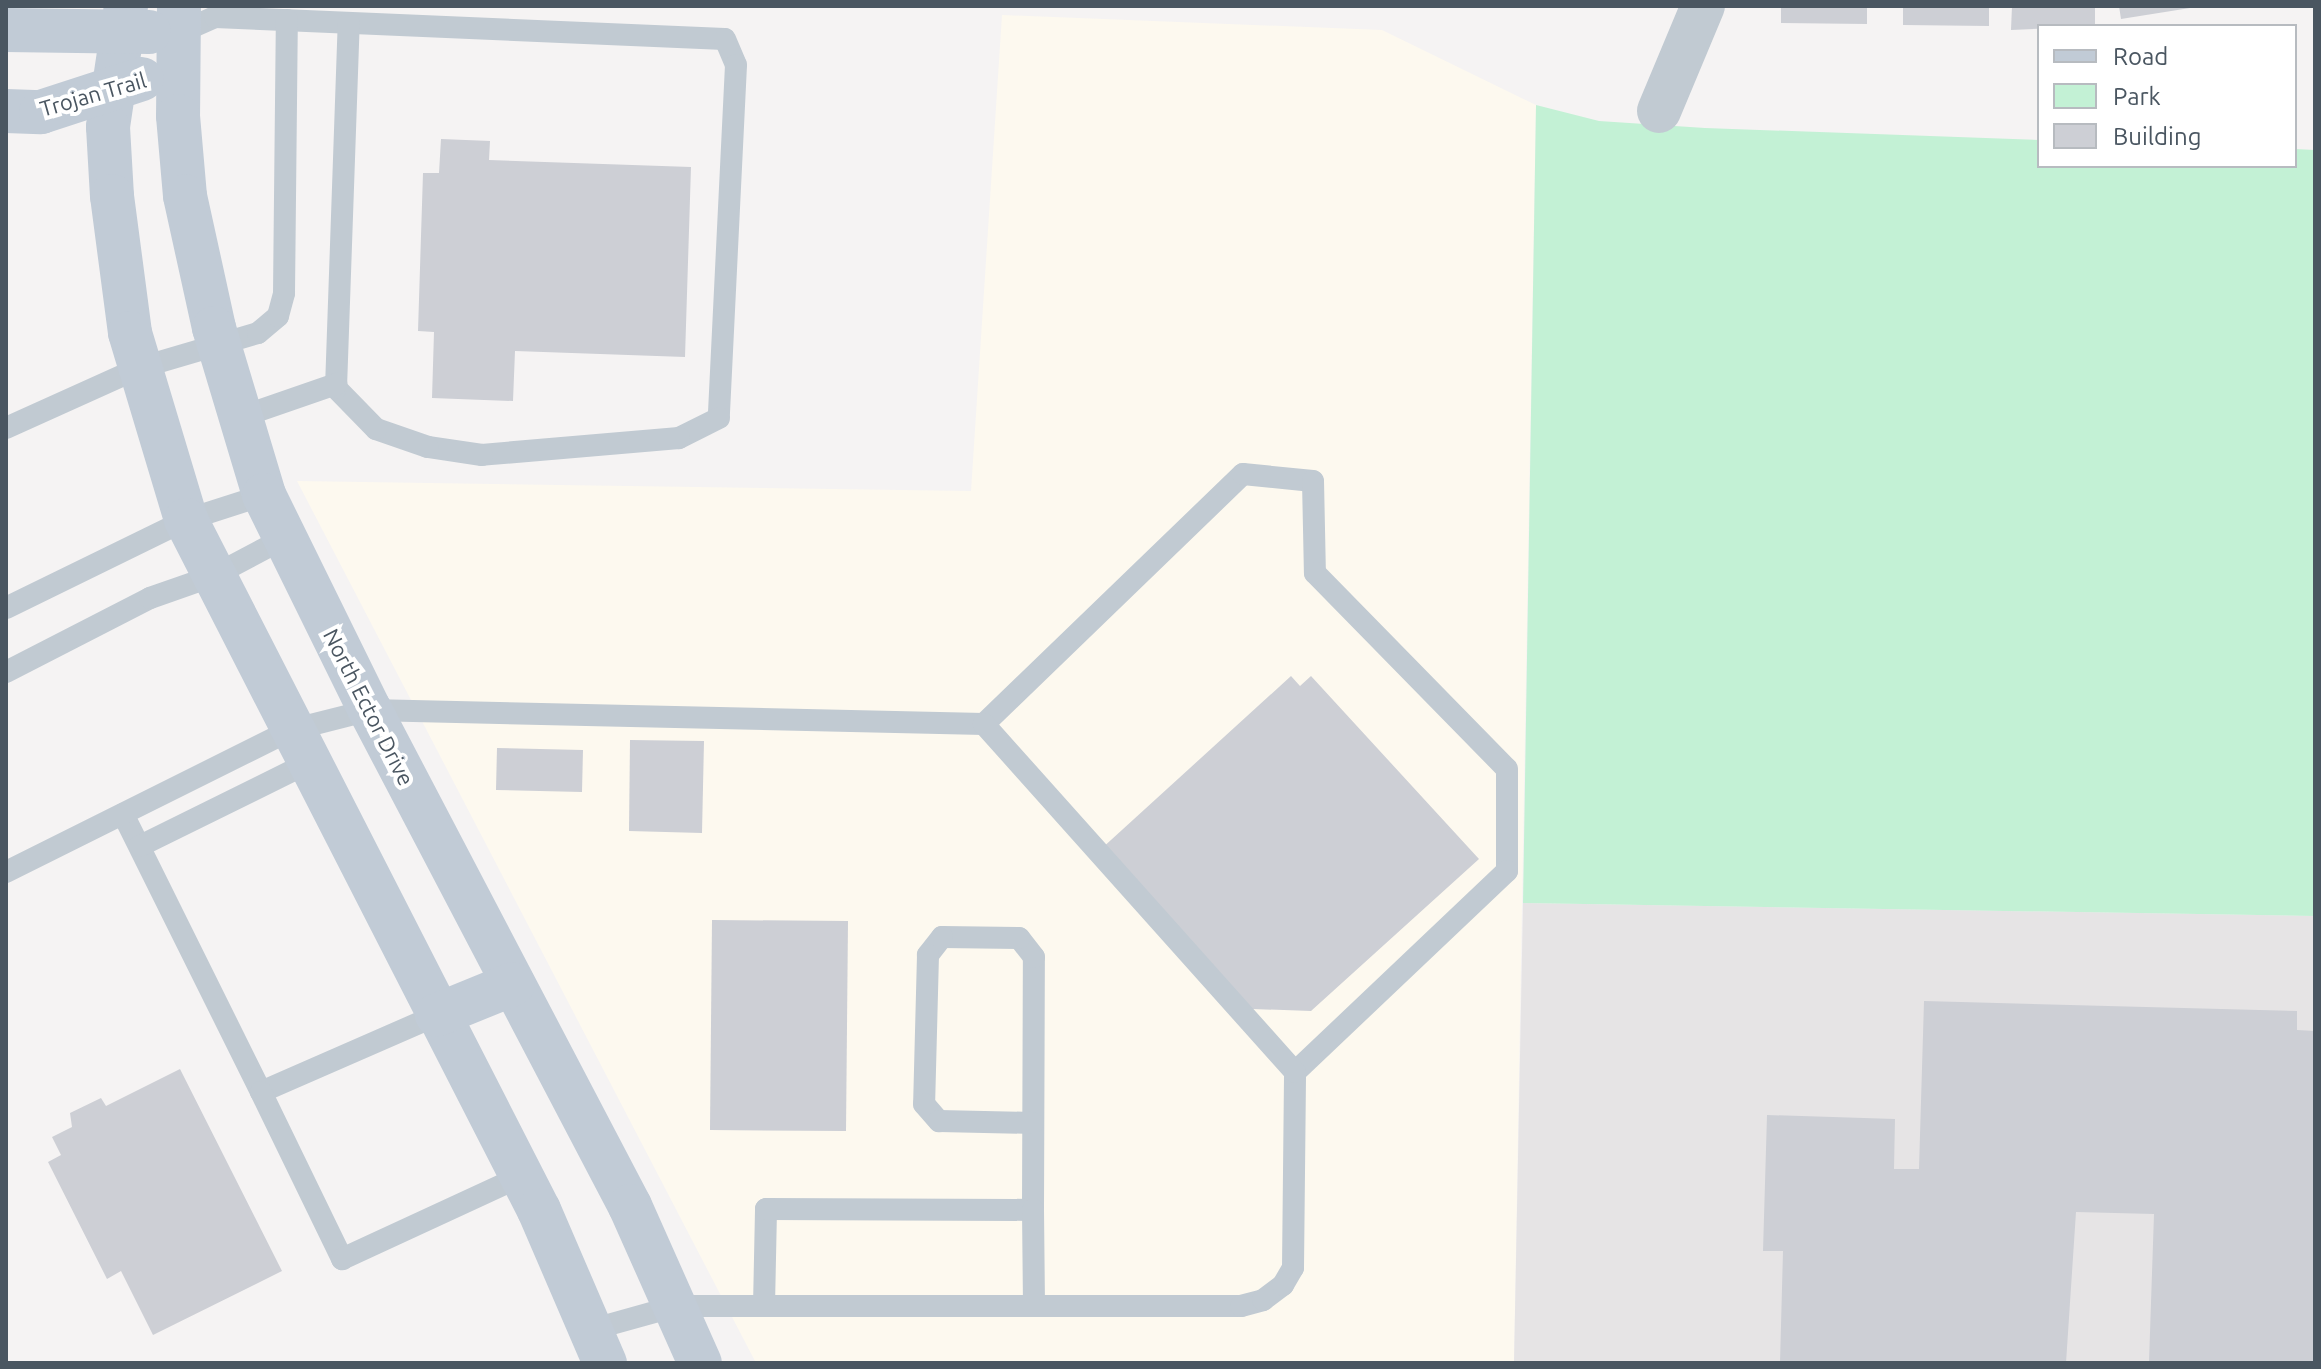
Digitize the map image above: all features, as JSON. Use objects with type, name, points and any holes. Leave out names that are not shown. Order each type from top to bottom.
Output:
[{"type":"street","points":[[1659,111],[1703,6]]},
{"type":"street","points":[[124,19],[108,127],[112,196],[139,368],[186,520],[299,746],[522,1176],[598,1346]]},
{"type":"street","points":[[6,30],[124,19],[179,36]]},
{"type":"street","name":"Trojan Trail","points":[[6,111],[41,112],[116,86],[179,36]]},
{"type":"street","name":"North Ector Drive","points":[[179,36],[185,196],[218,341],[264,495],[283,539],[370,710],[630,1206],[700,1363]]},
{"type":"street","points":[[437,1015],[513,984]]},
{"type":"lane","points":[[179,36],[215,17],[725,39],[736,65],[719,418],[679,438],[482,455],[428,447],[376,429],[336,384],[349,23]]},
{"type":"lane","points":[[6,428],[139,368],[218,341],[258,333],[278,316],[284,293],[287,20]]},
{"type":"lane","points":[[241,417],[336,384]]},
{"type":"lane","points":[[140,846],[299,746],[370,710],[984,724],[1243,474],[1313,481],[1315,573],[1507,769],[1507,871],[1295,1072]]},
{"type":"lane","points":[[6,608],[186,520],[264,495]]},
{"type":"lane","points":[[6,672],[150,598],[213,576],[283,539]]},
{"type":"lane","points":[[598,1346],[676,1306],[1241,1306],[1263,1300],[1283,1285],[1293,1268],[1295,1072],[984,724]]},
{"type":"lane","points":[[6,872],[123,814],[299,746]]},
{"type":"lane","points":[[123,814],[342,1259],[522,1176]]},
{"type":"lane","points":[[1033,1123],[939,1121],[924,1104],[928,955],[942,937],[1019,938],[1034,957],[1034,1306]]},
{"type":"lane","points":[[261,1092],[437,1015]]},
{"type":"lane","points":[[764,1306],[766,1209],[1033,1210]]},
{"type":"shaded area","points":[[1002,15],[1382,30],[1536,105],[1514,1363],[756,1363],[297,481],[971,491]]},
{"type":"shaded area","points":[[1523,903],[2315,916],[2315,1363],[1514,1363]]},
{"type":"green space","points":[[1536,105],[1599,121],[1705,128],[2037,140],[2037,168],[2297,168],[2297,149],[2315,150],[2315,916],[1523,903]]},
{"type":"building","points":[[1781,6],[1867,6],[1867,24],[1781,23]]},
{"type":"building","points":[[1903,6],[1989,6],[1989,26],[1903,25]]},
{"type":"building","points":[[2012,6],[2095,6],[2095,24],[2037,24],[2037,29],[2011,30]]},
{"type":"building","points":[[2119,6],[2190,6],[2190,8],[2121,19]]},
{"type":"building","points":[[441,139],[490,141],[489,160],[691,167],[685,357],[515,351],[513,401],[432,398],[434,332],[418,331],[423,173],[439,173]]},
{"type":"building","points":[[1291,676],[1300,686],[1311,676],[1479,859],[1311,1011],[1252,1009],[1100,850]]},
{"type":"building","points":[[630,740],[704,741],[702,833],[629,831]]},
{"type":"building","points":[[497,748],[583,750],[582,792],[496,790]]},
{"type":"building","points":[[712,920],[848,921],[846,1131],[710,1130]]},
{"type":"building","points":[[1924,1001],[2297,1011],[2297,1030],[2315,1031],[2315,1363],[2149,1362],[2154,1214],[2076,1212],[2066,1363],[1780,1363],[1783,1251],[1763,1251],[1767,1115],[1895,1119],[1894,1169],[1919,1169]]},
{"type":"building","points":[[180,1069],[282,1271],[153,1335],[121,1271],[107,1279],[48,1162],[61,1155],[52,1137],[72,1127],[70,1113],[101,1098],[106,1106]]}]
